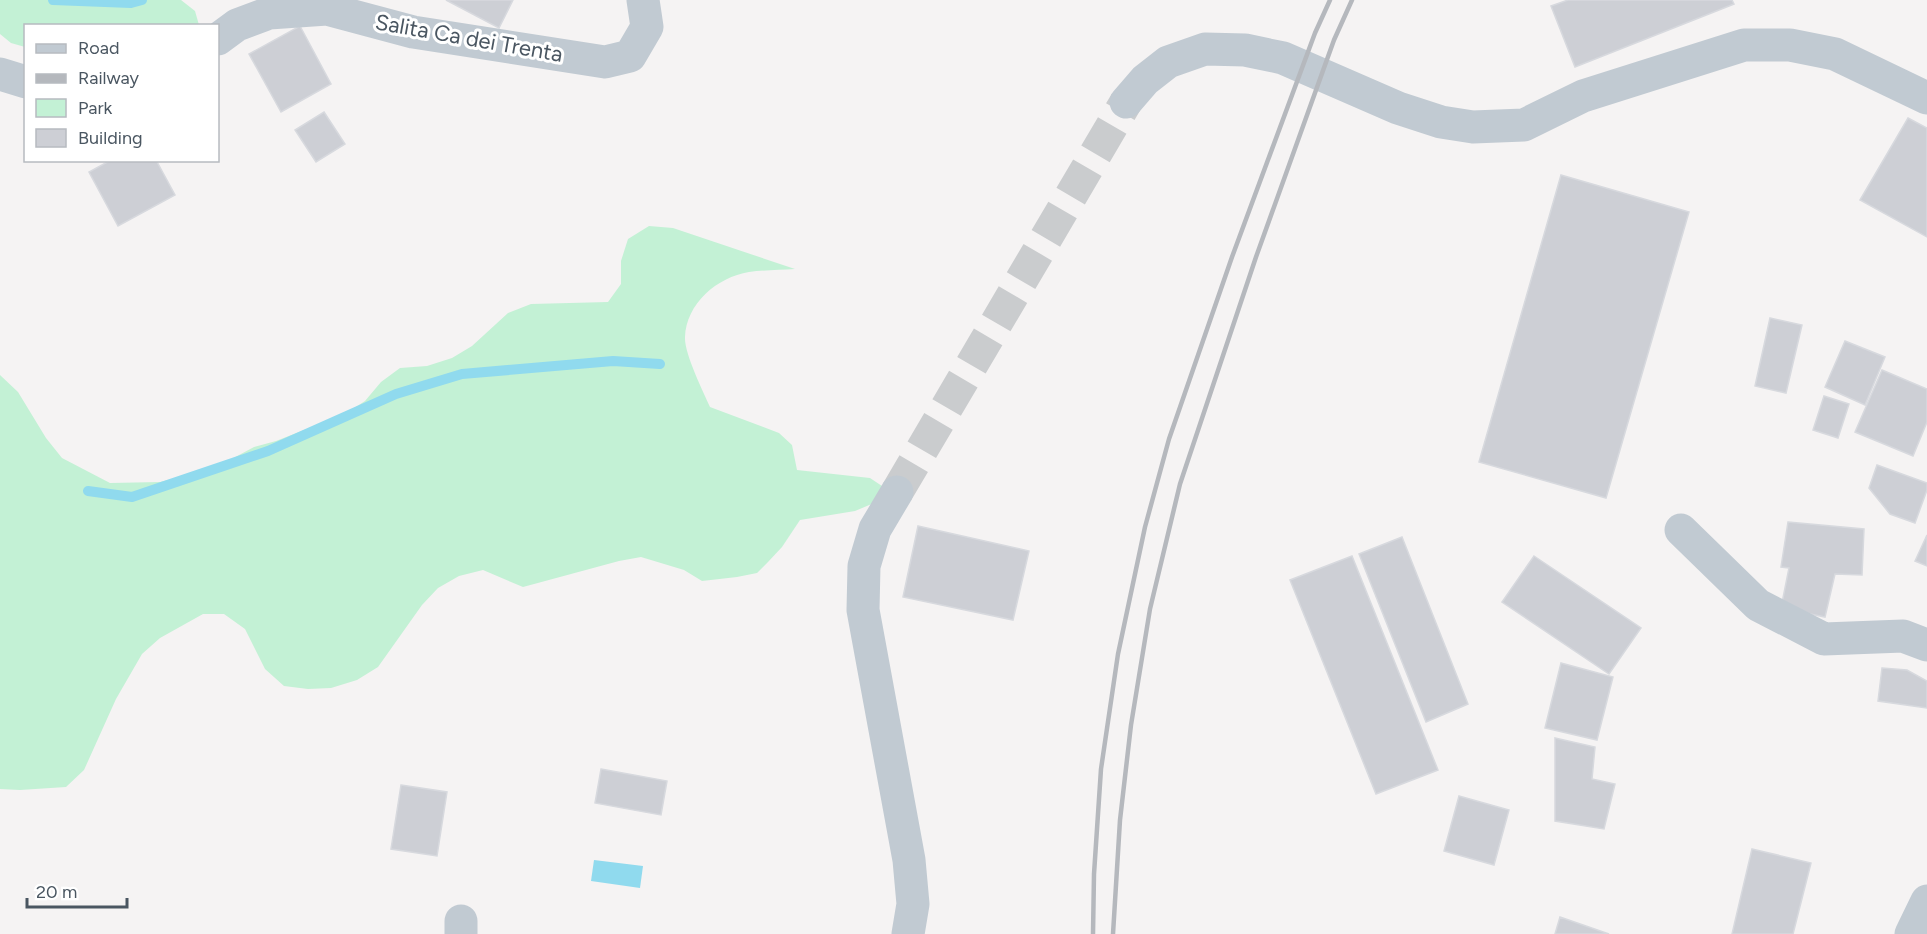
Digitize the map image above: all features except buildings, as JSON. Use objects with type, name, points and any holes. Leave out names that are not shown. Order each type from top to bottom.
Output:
[{"type":"street","name":"Salita Ca dei Trenta","points":[[219,38],[237,25],[269,13],[327,9],[412,32],[605,62],[630,56],[647,27],[643,0]]},
{"type":"street","points":[[1126,102],[1145,80],[1168,62],[1205,49],[1245,50],[1283,58],[1398,108],[1441,122],[1473,127],[1524,125],[1583,96],[1744,45],[1790,45],[1834,54],[1927,98]]},
{"type":"street","points":[[0,74],[24,81]]},
{"type":"street","points":[[897,492],[875,529],[864,566],[863,610],[909,860],[913,904],[908,934]]},
{"type":"street","points":[[1682,530],[1758,605],[1824,639],[1903,636],[1927,645]]},
{"type":"street","points":[[1911,934],[1927,901]]},
{"type":"green space","points":[[0,0],[181,0],[195,11],[199,24],[24,24],[24,47],[11,43],[0,34]]},
{"type":"green space","points":[[649,226],[673,228],[795,269],[755,271],[737,275],[705,294],[697,303],[687,325],[685,337],[691,362],[710,407],[779,433],[792,445],[797,470],[870,478],[882,486],[874,503],[855,511],[800,520],[782,547],[757,573],[737,577],[702,581],[684,570],[641,557],[523,587],[483,570],[459,576],[438,588],[422,605],[378,667],[357,680],[331,688],[308,689],[284,686],[265,669],[245,629],[224,614],[203,614],[160,638],[142,654],[116,699],[84,770],[66,787],[0,789],[0,375],[18,392],[46,438],[62,458],[110,483],[160,482],[213,469],[254,447],[276,441],[345,414],[365,401],[381,382],[400,368],[427,366],[452,358],[472,346],[508,313],[531,304],[608,302],[621,284],[621,261],[628,239]]},
{"type":"water","points":[[594,860],[643,866],[640,888],[591,881]]},
{"type":"waterway","points":[[53,0],[131,3],[142,0]]},
{"type":"waterway","points":[[88,491],[132,497],[268,451],[396,394],[462,374],[613,361],[660,364]]},
{"type":"tunnel","points":[[897,492],[1126,102]]},
{"type":"railway","points":[[1093,934],[1094,874],[1101,769],[1118,654],[1145,527],[1169,439],[1232,257],[1315,33],[1330,0]]},
{"type":"railway","points":[[1113,934],[1120,820],[1131,725],[1150,609],[1180,484],[1256,257],[1334,40],[1352,0]]}]
